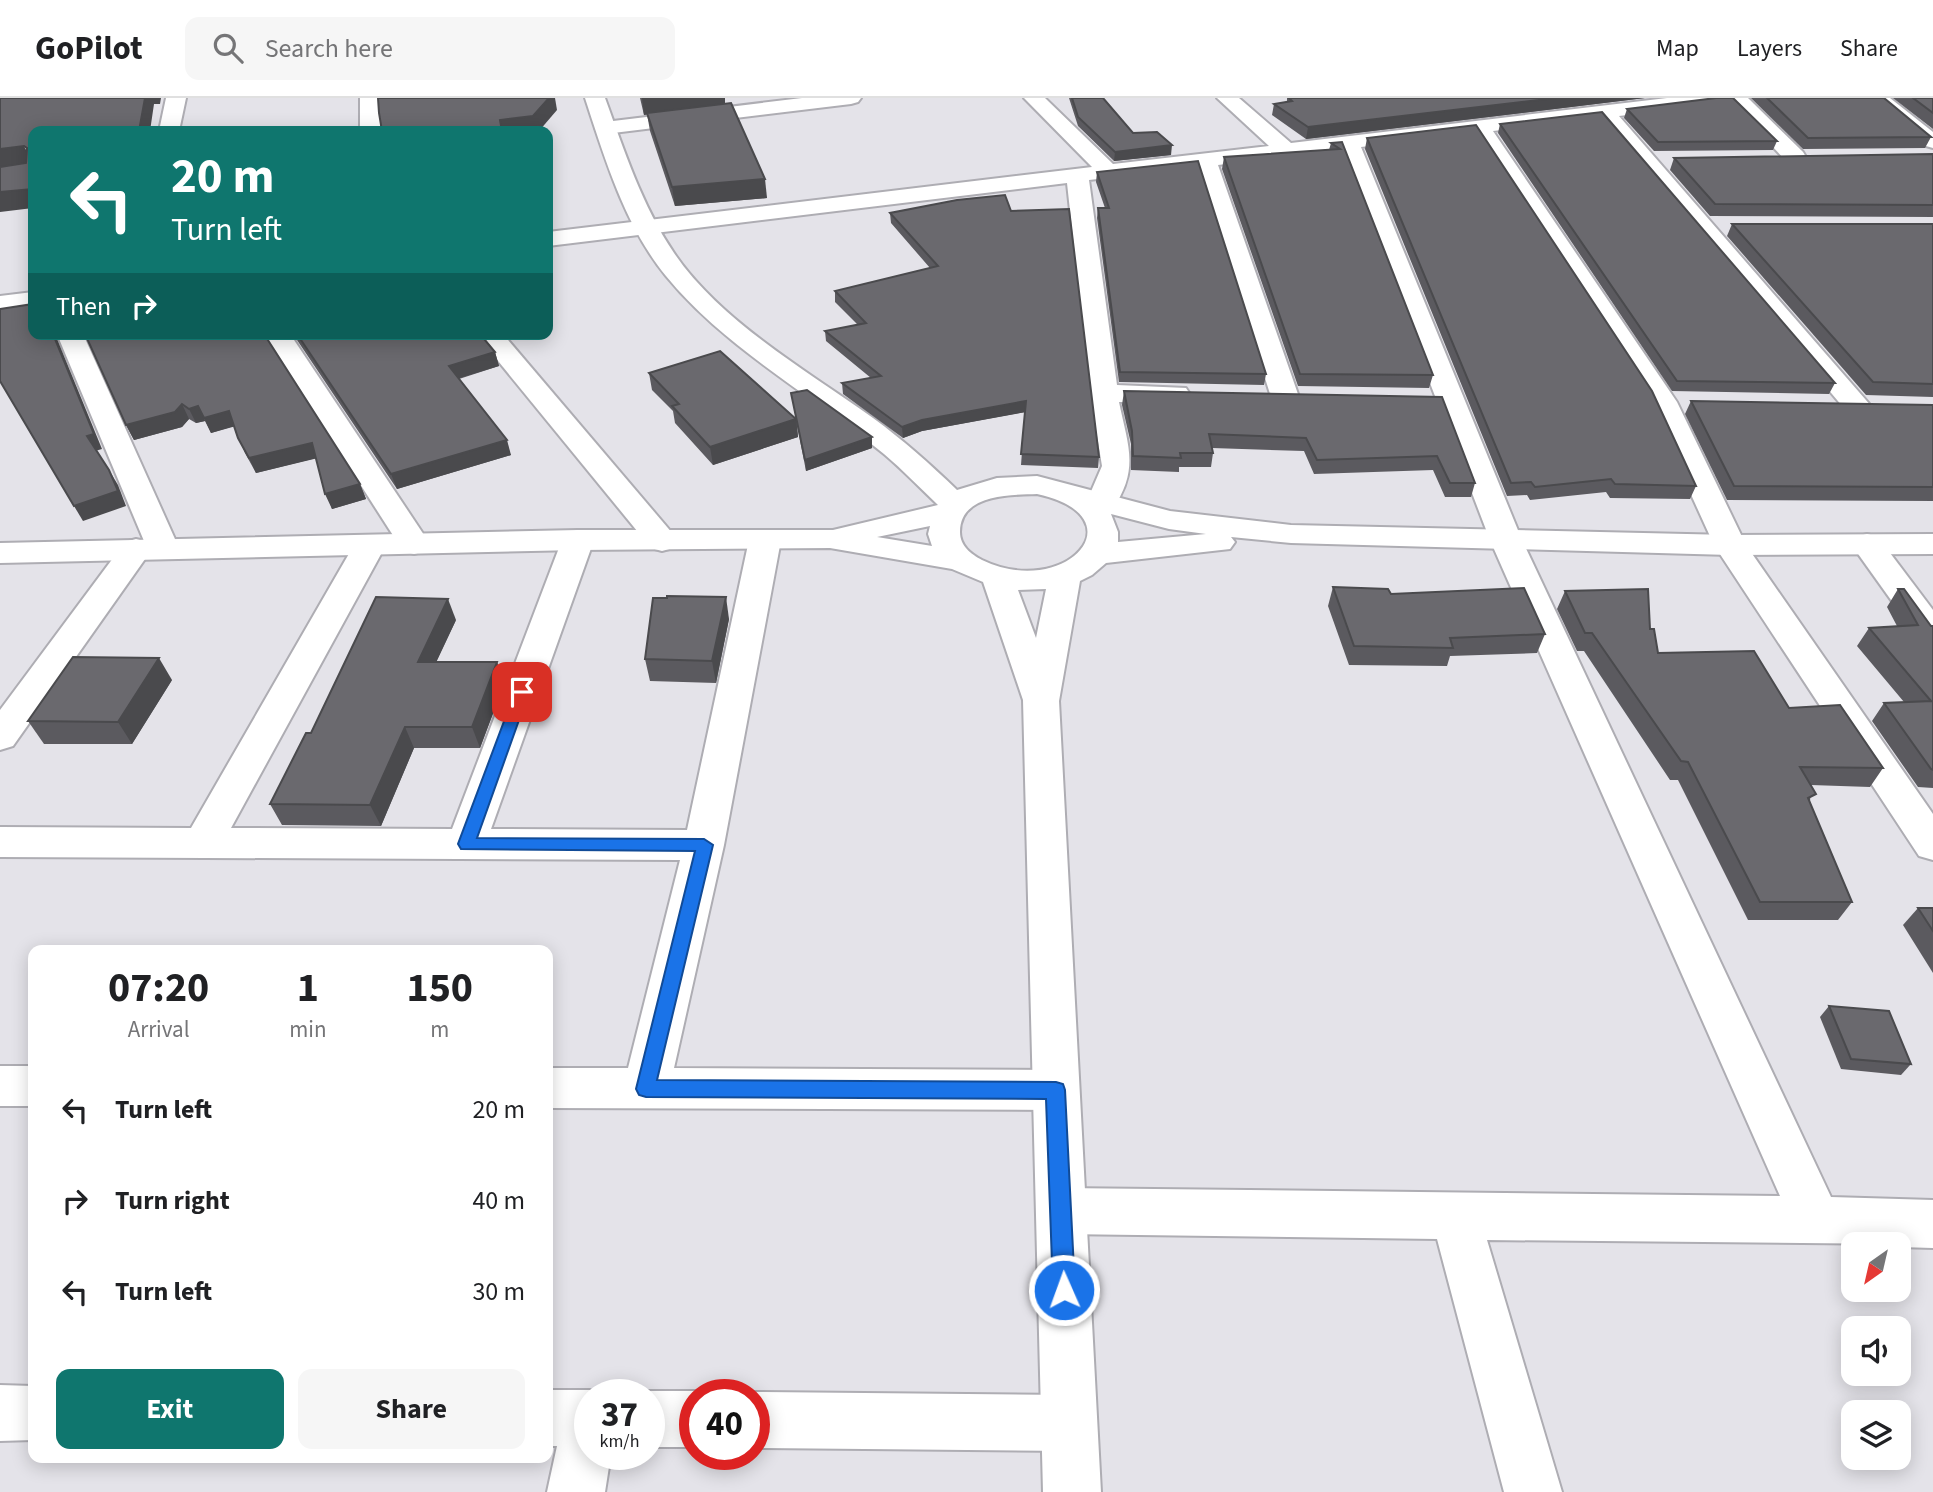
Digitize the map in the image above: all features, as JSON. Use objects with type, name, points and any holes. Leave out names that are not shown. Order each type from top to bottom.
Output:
[{"type":"street","points":[[170,126],[176,98]]},
{"type":"street","points":[[370,98],[370,126]]},
{"type":"street","points":[[594,98],[649,229],[674,269],[720,317],[792,376],[894,448],[953,508]]},
{"type":"street","points":[[605,128],[851,98]]},
{"type":"street","points":[[1034,98],[1109,172]]},
{"type":"street","points":[[1227,98],[1288,151]]},
{"type":"street","points":[[553,239],[1605,112],[1676,100],[1717,98]]},
{"type":"street","points":[[1737,98],[1795,157]]},
{"type":"street","points":[[1878,98],[1928,152]]},
{"type":"street","points":[[1605,112],[1703,226],[1871,407],[1816,406]]},
{"type":"street","points":[[1480,127],[1677,402],[1730,545],[1933,845]]},
{"type":"street","points":[[1349,143],[1437,400],[1506,540],[1816,1220]]},
{"type":"street","points":[[1768,158],[1822,157]]},
{"type":"street","points":[[1206,160],[1285,397]]},
{"type":"street","points":[[1647,161],[1674,160]]},
{"type":"street","points":[[1077,176],[1104,393],[1117,466],[1101,503]]},
{"type":"street","points":[[1703,226],[1730,226]]},
{"type":"street","points":[[0,304],[28,300]]},
{"type":"street","points":[[72,340],[150,548]]},
{"type":"street","points":[[281,340],[414,544]]},
{"type":"street","points":[[494,340],[662,541]]},
{"type":"street","points":[[1104,393],[1202,395]]},
{"type":"street","points":[[894,448],[1006,486]]},
{"type":"street","points":[[830,539],[953,508],[972,494],[1006,486],[1037,485],[1168,520],[1291,534],[1730,545],[1933,544]]},
{"type":"street","points":[[0,553],[578,540],[830,539],[961,561],[998,578],[1043,580],[1081,568],[1102,548],[1105,534],[1101,520],[1092,508],[1077,497],[1058,490]]},
{"type":"street","points":[[953,508],[943,527],[946,543],[961,561]]},
{"type":"street","points":[[1097,554],[1291,534]]},
{"type":"street","points":[[466,844],[578,540]]},
{"type":"street","points":[[646,1089],[704,845],[765,540]]},
{"type":"street","points":[[1867,544],[1933,634]]},
{"type":"street","points":[[203,842],[370,545]]},
{"type":"street","points":[[0,737],[150,548]]},
{"type":"street","points":[[1065,575],[1041,701],[1072,1492]]},
{"type":"street","points":[[998,578],[1041,701]]},
{"type":"street","points":[[0,842],[704,845]]},
{"type":"street","points":[[0,1086],[28,1086]]},
{"type":"street","points":[[553,1088],[1056,1090]]},
{"type":"street","points":[[1061,1211],[1816,1220],[1933,1224]]},
{"type":"street","points":[[1455,1216],[1533,1492]]},
{"type":"street","points":[[0,1413],[28,1413]]},
{"type":"street","points":[[553,1418],[574,1419]]},
{"type":"street","points":[[770,1420],[1069,1423]]},
{"type":"street","points":[[576,1492],[580,1470]]},
{"type":"building","points":[[0,98],[145,98],[140,126],[28,126],[28,189],[0,192],[0,167],[26,163],[27,148],[24,146],[0,149]]},
{"type":"building","points":[[378,98],[549,98],[533,116],[500,120],[501,126],[381,126]]},
{"type":"building","points":[[1072,98],[1103,98],[1133,133],[1157,132],[1172,145],[1115,152],[1078,117]]},
{"type":"building","points":[[1289,98],[1556,98],[1308,127],[1274,104],[1292,101]]},
{"type":"building","points":[[1733,98],[1777,141],[1658,142],[1627,109]]},
{"type":"building","points":[[1767,98],[1884,98],[1931,137],[1808,138]]},
{"type":"building","points":[[1913,98],[1933,98],[1933,113]]},
{"type":"building","points":[[731,103],[765,179],[672,187],[647,113]]},
{"type":"building","points":[[1602,112],[1835,383],[1677,381],[1500,124]]},
{"type":"building","points":[[1476,125],[1652,391],[1696,486],[1615,484],[1611,479],[1535,487],[1531,482],[1511,483],[1367,138]]},
{"type":"building","points":[[1342,142],[1433,375],[1300,374],[1224,157],[1340,149],[1331,143]]},
{"type":"building","points":[[1933,154],[1933,205],[1715,204],[1674,158]]},
{"type":"building","points":[[1198,161],[1266,374],[1120,372],[1098,208],[1109,208],[1097,172]]},
{"type":"building","points":[[1005,195],[1011,211],[1069,209],[1099,457],[1021,454],[1026,401],[922,420],[902,427],[842,383],[881,376],[825,331],[866,323],[835,291],[938,266],[890,213],[957,200]]},
{"type":"building","points":[[1732,224],[1933,224],[1933,384],[1873,382]]},
{"type":"building","points":[[28,305],[28,340],[55,340],[94,434],[87,436],[109,470],[118,491],[74,506],[0,381],[0,309]]},
{"type":"building","points":[[88,340],[268,340],[360,484],[325,494],[312,443],[249,458],[238,438],[229,411],[204,418],[198,406],[189,409],[182,404],[175,412],[126,425]]},
{"type":"building","points":[[301,340],[485,340],[495,352],[449,366],[507,440],[391,474]]},
{"type":"building","points":[[720,351],[796,419],[710,447],[672,406],[679,404],[649,373]]},
{"type":"building","points":[[807,390],[872,437],[805,460],[791,393]]},
{"type":"building","points":[[1124,391],[1442,397],[1475,483],[1450,483],[1437,456],[1317,460],[1306,438],[1209,434],[1213,453],[1180,453],[1181,458],[1133,456],[1132,431]]},
{"type":"building","points":[[1691,401],[1933,405],[1933,487],[1734,486]]},
{"type":"building","points":[[1333,587],[1388,589],[1391,594],[1524,588],[1545,634],[1450,638],[1453,648],[1354,646]]},
{"type":"building","points":[[1648,589],[1650,629],[1654,629],[1658,653],[1754,651],[1789,708],[1840,705],[1883,768],[1800,767],[1816,794],[1808,798],[1852,902],[1760,902],[1688,762],[1681,761],[1592,633],[1585,633],[1565,591]]},
{"type":"building","points":[[1898,589],[1904,589],[1933,626],[1933,770],[1884,703],[1931,701],[1869,628],[1918,625]]},
{"type":"building","points":[[376,597],[448,599],[418,662],[497,662],[472,727],[405,727],[370,805],[270,804],[306,733],[311,733]]},
{"type":"building","points":[[726,597],[712,661],[645,659],[653,598]]},
{"type":"building","points":[[73,657],[159,658],[118,722],[28,721]]},
{"type":"building","points":[[1918,908],[1933,908],[1933,931]]},
{"type":"building","points":[[1829,1006],[1889,1011],[1911,1064],[1851,1059]]},
{"type":"route","points":[[522,692],[466,844],[704,845],[646,1089],[1056,1090],[1064,1290]]}]
